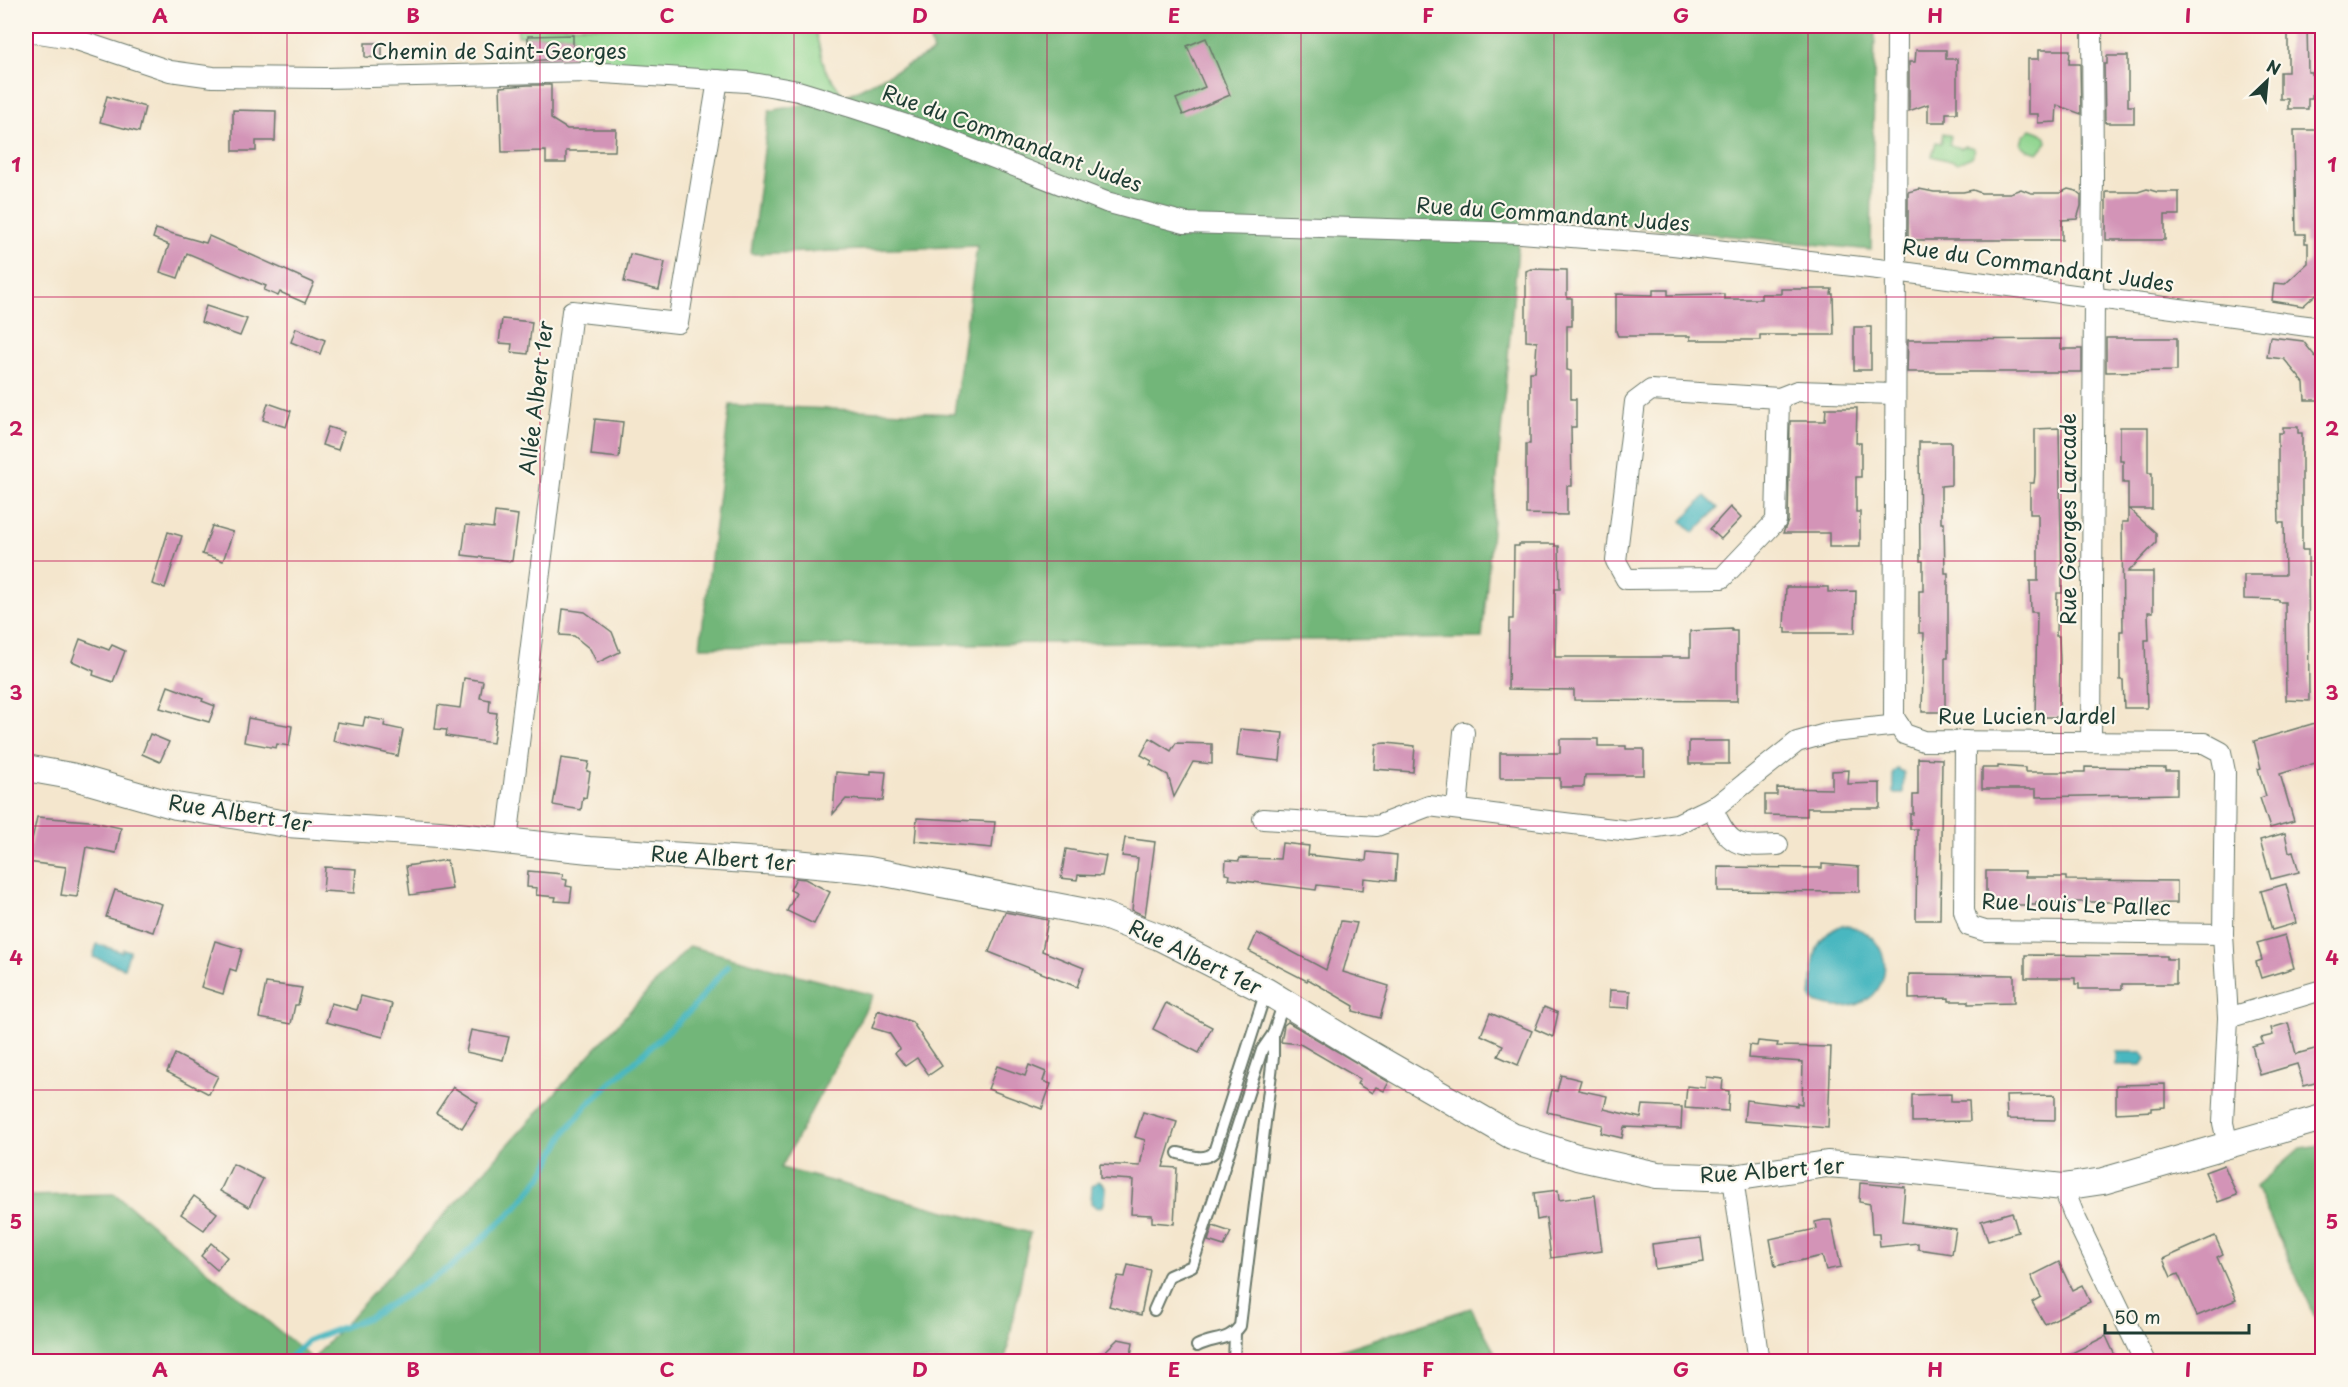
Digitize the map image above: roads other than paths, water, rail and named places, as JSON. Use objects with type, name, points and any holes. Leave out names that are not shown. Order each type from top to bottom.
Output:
[{"type":"street","points":[[1263,819],[1377,826],[1429,806],[1629,831],[1677,824],[1719,804],[1797,742],[1832,732],[1899,725],[1894,717],[1893,683],[1898,26]]},
{"type":"street","name":"Rue Georges Larcade","points":[[2091,741],[2094,298],[2092,26]]},
{"type":"street","name":"Chemin de Saint-Georges","points":[[26,31],[71,38],[170,71],[213,77],[326,78],[588,72],[747,82],[798,91]]},
{"type":"street","name":"Allée Albert 1er","points":[[507,842],[572,311],[678,323],[718,80]]},
{"type":"street","name":"Rue du Commandant Judes","points":[[798,91],[928,132],[1106,202],[1185,223],[1521,233],[1673,245],[1895,271],[2322,328]]},
{"type":"street","points":[[1779,398],[1776,521],[1722,578],[1626,579],[1616,561],[1635,402],[1651,390],[1779,398],[1797,391],[1894,394]]},
{"type":"street","name":"Rue Lucien Jardel","points":[[1899,725],[1904,734],[1924,741],[2204,743],[2221,752],[2225,772],[2223,934],[2228,1018],[2223,1123],[2228,1144]]},
{"type":"street","points":[[1457,808],[1464,732]]},
{"type":"street","name":"Rue Louis Le Pallec","points":[[1965,741],[1964,911],[1969,926],[1984,931],[2223,934]]},
{"type":"street","name":"Rue Albert 1er","points":[[26,768],[71,776],[177,806],[286,824],[439,834],[589,850],[869,870],[1102,915],[1159,937],[1275,997],[1512,1136],[1577,1157],[1657,1175],[1733,1178],[1827,1164],[2064,1187],[2103,1181],[2322,1118]]},
{"type":"street","points":[[1712,807],[1719,824],[1731,840],[1749,846],[1779,845]]},
{"type":"street","points":[[2228,1018],[2322,990]]},
{"type":"street","points":[[1733,1178],[1759,1362]]},
{"type":"street","points":[[2064,1187],[2074,1215],[2145,1362]]},
{"type":"lane","points":[[1234,1362],[1235,1333],[1240,1326],[1273,1057],[1275,997]]},
{"type":"lane","points":[[1178,1153],[1202,1158],[1214,1152],[1275,997]]},
{"type":"lane","points":[[1154,1310],[1169,1276],[1192,1266],[1262,1050],[1273,1034]]},
{"type":"lane","points":[[1197,1346],[1235,1333]]},
{"type":"water","points":[[1705,496],[1718,508],[1694,533],[1682,521]]},
{"type":"water","points":[[1897,769],[1904,772],[1903,793],[1893,793],[1893,772]]},
{"type":"water","points":[[1842,925],[1864,932],[1878,945],[1884,961],[1883,978],[1875,993],[1861,1003],[1840,1007],[1813,1001],[1811,997],[1818,945],[1831,931]]},
{"type":"water","points":[[97,944],[122,952],[123,949],[130,951],[124,968],[93,957]]},
{"type":"water","points":[[2116,1052],[2142,1052],[2146,1059],[2142,1065],[2116,1065]]},
{"type":"water","points":[[1098,1181],[1103,1183],[1106,1194],[1103,1206],[1097,1208],[1091,1203],[1092,1186]]},
{"type":"waterway","points":[[285,1362],[309,1340],[370,1317],[451,1267],[516,1208],[542,1176],[566,1131],[588,1104],[691,1010],[728,965]]}]
